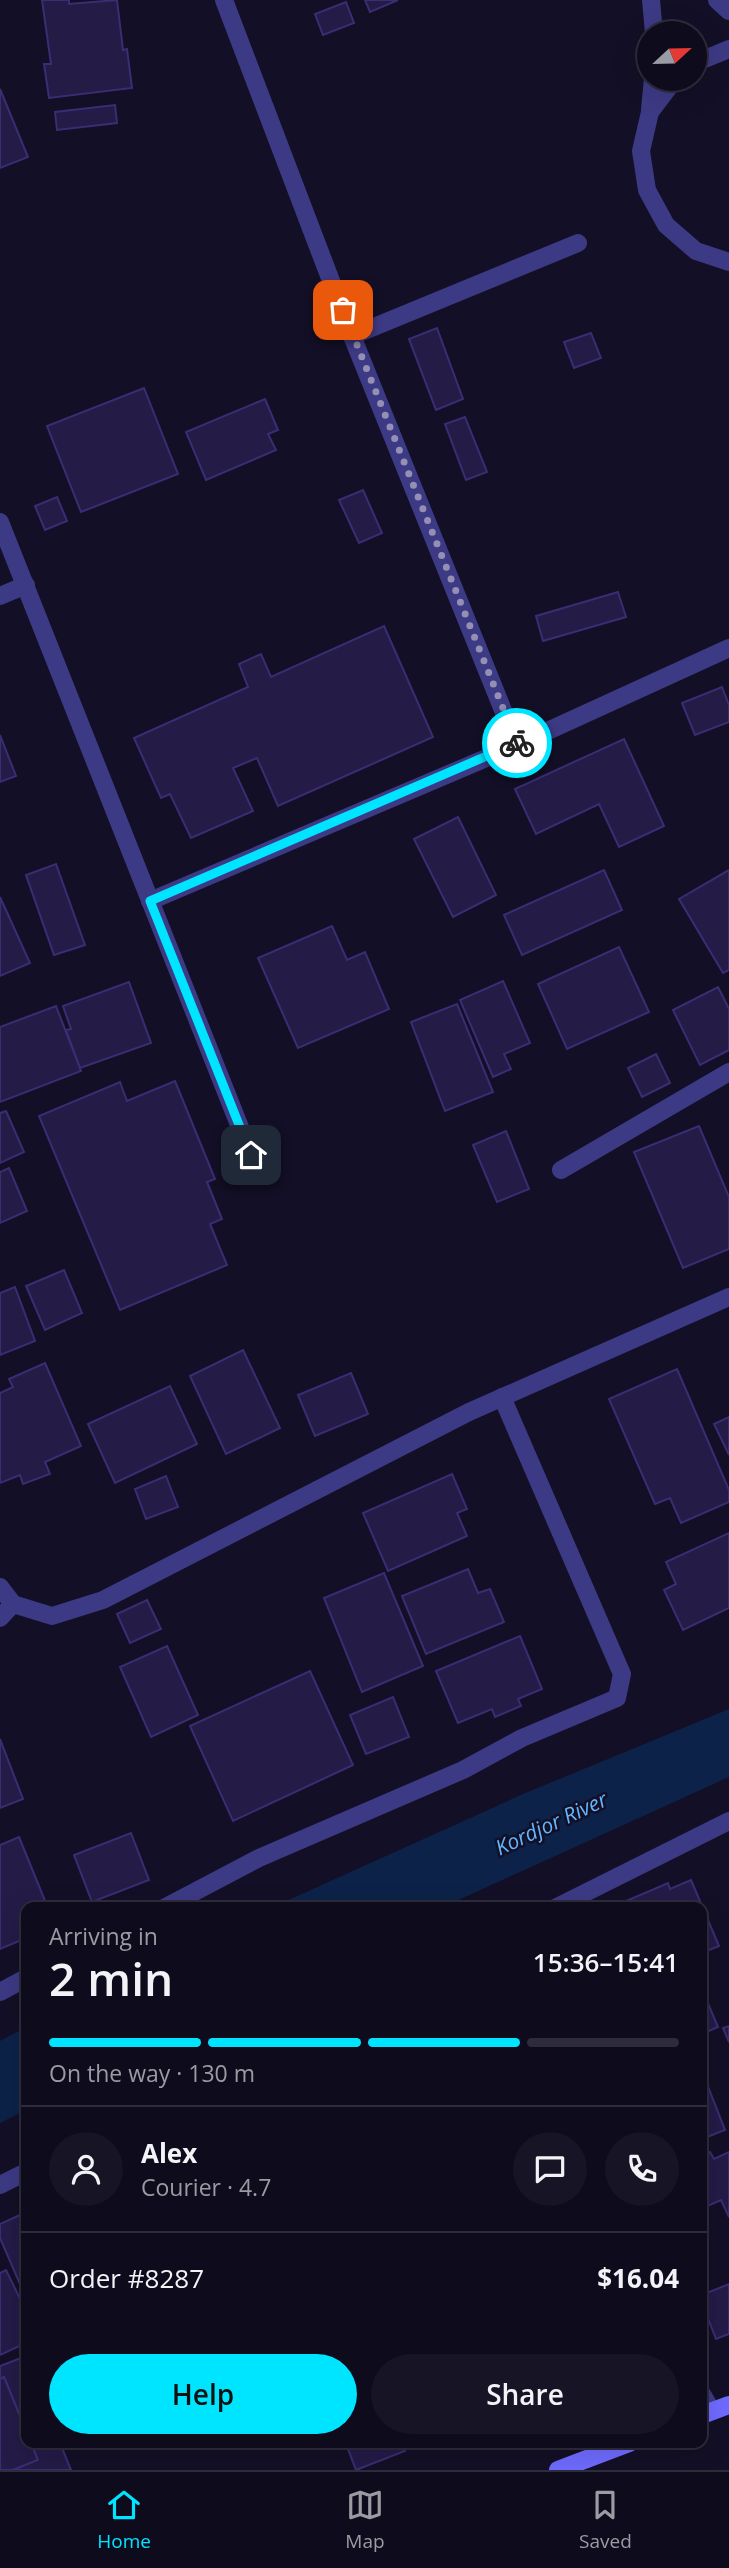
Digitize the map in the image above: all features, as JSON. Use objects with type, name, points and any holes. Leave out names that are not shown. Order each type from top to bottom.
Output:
[{"type":"main road","points":[[707,2413],[729,2405]]},
{"type":"main road","points":[[558,2470],[616,2448]]},
{"type":"street","points":[[224,0],[352,336],[517,745]]},
{"type":"street","points":[[651,0],[653,21]]},
{"type":"street","points":[[717,0],[729,11]]},
{"type":"street","points":[[707,58],[729,49]]},
{"type":"street","points":[[652,91],[641,151],[647,190],[666,225],[696,251],[729,262]]},
{"type":"street","points":[[650,112],[666,91]]},
{"type":"street","points":[[352,336],[578,243]]},
{"type":"street","points":[[0,522],[251,1155]]},
{"type":"street","points":[[0,596],[26,585]]},
{"type":"street","points":[[150,901],[517,745],[729,648]]},
{"type":"street","points":[[561,1170],[729,1072]]},
{"type":"street","points":[[0,1587],[13,1604],[52,1616],[103,1600],[469,1412],[729,1297]]},
{"type":"street","points":[[175,1902],[259,1858],[463,1770],[522,1738],[617,1698],[622,1675],[502,1397]]},
{"type":"street","points":[[0,1618],[13,1604]]},
{"type":"street","points":[[567,1902],[729,1821]]},
{"type":"street","points":[[0,1992],[21,1981]]},
{"type":"street","points":[[0,2185],[21,2174]]},
{"type":"water","name":"Kordjor River","points":[[729,1709],[729,1777],[454,1902],[284,1902],[523,1794]]},
{"type":"water","points":[[21,2030],[21,2112],[0,2123],[0,2041]]},
{"type":"building","points":[[42,0],[69,0],[69,4],[117,0],[123,50],[127,49],[132,88],[49,98],[44,64],[51,64]]},
{"type":"building","points":[[365,0],[398,0],[370,12]]},
{"type":"building","points":[[346,2],[354,23],[323,35],[315,14]]},
{"type":"building","points":[[0,89],[28,157],[0,168]]},
{"type":"building","points":[[115,105],[117,123],[57,130],[55,112]]},
{"type":"building","points":[[437,328],[463,399],[436,410],[409,339]]},
{"type":"building","points":[[591,333],[601,358],[574,368],[564,342]]},
{"type":"building","points":[[144,388],[178,474],[81,512],[47,426]]},
{"type":"building","points":[[265,399],[278,430],[268,434],[276,450],[206,480],[186,432]]},
{"type":"building","points":[[465,417],[487,472],[466,480],[445,424]]},
{"type":"building","points":[[363,490],[382,533],[359,543],[339,500]]},
{"type":"building","points":[[57,497],[67,521],[45,530],[35,506]]},
{"type":"building","points":[[618,592],[626,617],[543,641],[536,616]]},
{"type":"building","points":[[384,626],[433,737],[278,806],[257,758],[233,768],[253,811],[191,838],[170,794],[161,798],[134,738],[248,687],[239,664],[261,654],[271,677]]},
{"type":"building","points":[[722,687],[729,705],[729,722],[695,735],[682,703]]},
{"type":"building","points":[[0,735],[16,776],[0,782]]},
{"type":"building","points":[[624,739],[664,826],[619,847],[599,804],[536,834],[515,789]]},
{"type":"building","points":[[458,817],[496,895],[453,917],[414,839]]},
{"type":"building","points":[[56,864],[85,945],[54,955],[26,875]]},
{"type":"building","points":[[604,870],[622,910],[522,955],[504,915]]},
{"type":"building","points":[[729,870],[729,970],[723,973],[679,899]]},
{"type":"building","points":[[0,897],[30,963],[0,976]]},
{"type":"building","points":[[332,926],[347,960],[365,952],[389,1009],[298,1048],[258,958]]},
{"type":"building","points":[[619,947],[649,1012],[567,1049],[538,984]]},
{"type":"building","points":[[503,981],[530,1043],[504,1054],[511,1069],[493,1077],[460,1000]]},
{"type":"building","points":[[129,982],[151,1043],[80,1068],[66,1030],[71,1029],[63,1006]]},
{"type":"building","points":[[718,987],[729,1009],[729,1050],[700,1065],[673,1010]]},
{"type":"building","points":[[457,1004],[493,1092],[445,1111],[411,1022]]},
{"type":"building","points":[[56,1006],[81,1071],[0,1102],[0,1027]]},
{"type":"building","points":[[656,1054],[670,1083],[642,1097],[628,1068]]},
{"type":"building","points":[[175,1081],[215,1179],[207,1182],[222,1219],[210,1224],[227,1265],[120,1310],[39,1116],[120,1082],[127,1101]]},
{"type":"building","points":[[6,1111],[24,1152],[0,1163],[0,1113]]},
{"type":"building","points":[[699,1126],[729,1197],[729,1249],[683,1268],[634,1152]]},
{"type":"building","points":[[506,1131],[529,1189],[497,1202],[473,1145]]},
{"type":"building","points":[[9,1168],[27,1211],[0,1223],[0,1172]]},
{"type":"building","points":[[64,1270],[82,1313],[45,1330],[26,1286]]},
{"type":"building","points":[[15,1287],[35,1341],[0,1355],[0,1293]]},
{"type":"building","points":[[243,1350],[280,1428],[226,1454],[190,1376]]},
{"type":"building","points":[[45,1363],[81,1446],[45,1462],[50,1474],[23,1484],[20,1475],[0,1483],[0,1393],[13,1387],[9,1379]]},
{"type":"building","points":[[677,1369],[729,1490],[729,1502],[681,1523],[670,1498],[655,1504],[609,1399]]},
{"type":"building","points":[[351,1373],[368,1414],[315,1436],[298,1395]]},
{"type":"building","points":[[170,1386],[197,1444],[115,1483],[88,1424]]},
{"type":"building","points":[[729,1417],[729,1455],[714,1424]]},
{"type":"building","points":[[452,1474],[467,1509],[457,1513],[467,1536],[388,1571],[363,1513]]},
{"type":"building","points":[[166,1476],[178,1507],[146,1519],[135,1489]]},
{"type":"building","points":[[729,1533],[729,1608],[683,1630],[664,1590],[676,1584],[666,1562]]},
{"type":"building","points":[[468,1569],[478,1593],[490,1589],[504,1622],[426,1654],[402,1596]]},
{"type":"building","points":[[384,1573],[423,1666],[362,1692],[324,1598]]},
{"type":"building","points":[[147,1600],[161,1629],[130,1643],[117,1614]]},
{"type":"building","points":[[520,1636],[542,1689],[518,1699],[521,1706],[495,1717],[492,1709],[458,1723],[436,1671]]},
{"type":"building","points":[[167,1646],[198,1715],[151,1737],[120,1667]]},
{"type":"building","points":[[310,1671],[353,1765],[233,1821],[190,1726]]},
{"type":"building","points":[[393,1697],[409,1737],[366,1754],[350,1715]]},
{"type":"building","points":[[0,1739],[23,1799],[0,1808]]},
{"type":"building","points":[[131,1833],[149,1880],[92,1902],[74,1855]]},
{"type":"building","points":[[19,1837],[46,1902],[21,1902],[21,1940],[0,1949],[0,1845]]},
{"type":"building","points":[[691,1880],[700,1902],[626,1901],[668,1883],[670,1889]]},
{"type":"building","points":[[707,1918],[719,1946],[707,1951]]},
{"type":"building","points":[[707,2001],[718,2027],[707,2032]]},
{"type":"building","points":[[729,2026],[729,2042],[723,2028]]},
{"type":"building","points":[[707,2084],[725,2130],[707,2137]]},
{"type":"building","points":[[710,2152],[714,2159],[729,2152],[729,2217],[721,2200],[707,2206],[707,2154]]},
{"type":"building","points":[[21,2214],[21,2286],[0,2238],[0,2224]]},
{"type":"building","points":[[6,2270],[21,2301],[21,2345],[0,2355],[0,2273]]},
{"type":"building","points":[[729,2284],[729,2334],[716,2339],[707,2316],[707,2293]]},
{"type":"building","points":[[21,2358],[21,2419],[4,2377],[0,2379],[0,2366]]},
{"type":"building","points":[[4,2377],[21,2419],[21,2448],[33,2448],[38,2460],[13,2470],[0,2470],[0,2379]]},
{"type":"building","points":[[33,2448],[62,2448],[71,2470],[13,2470],[38,2460]]},
{"type":"building","points":[[404,2448],[405,2451],[356,2470],[348,2449]]},
{"type":"way so far","points":[[343,310],[517,743]]},
{"type":"route","points":[[251,1155],[150,901],[517,743]]}]
